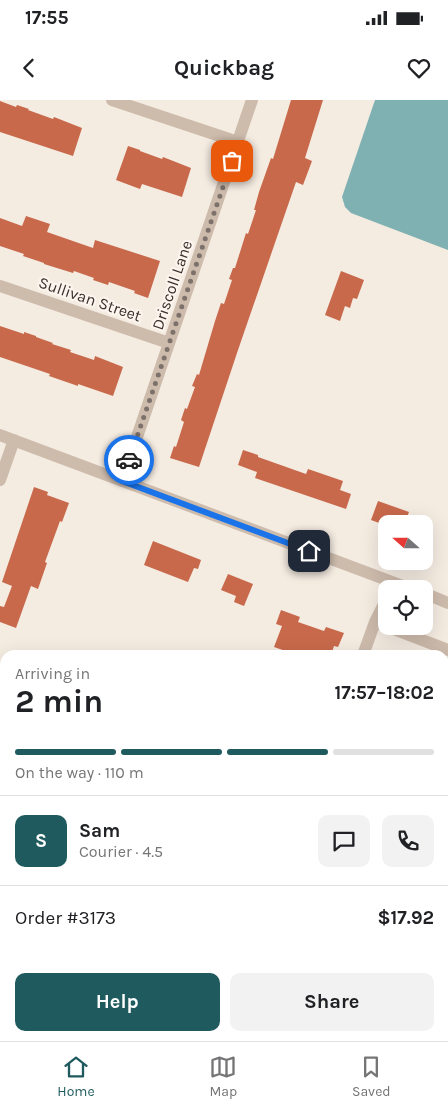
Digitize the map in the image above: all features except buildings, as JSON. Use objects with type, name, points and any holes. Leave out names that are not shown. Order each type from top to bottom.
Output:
[{"type":"street","points":[[112,100],[238,142]]},
{"type":"street","name":"Driscoll Lane","points":[[122,481],[252,100]]},
{"type":"street","name":"Sullivan Street","points":[[0,286],[170,343]]},
{"type":"street","points":[[0,435],[378,580]]},
{"type":"street","points":[[0,480],[14,440]]},
{"type":"street","points":[[433,597],[448,603]]},
{"type":"street","points":[[365,650],[378,616]]},
{"type":"street","points":[[375,622],[448,650]]},
{"type":"water","points":[[375,100],[448,100],[448,250],[351,213],[345,207],[342,197]]},
{"type":"way so far","points":[[129,460],[232,161]]},
{"type":"route","points":[[129,460],[122,481],[309,551]]}]
